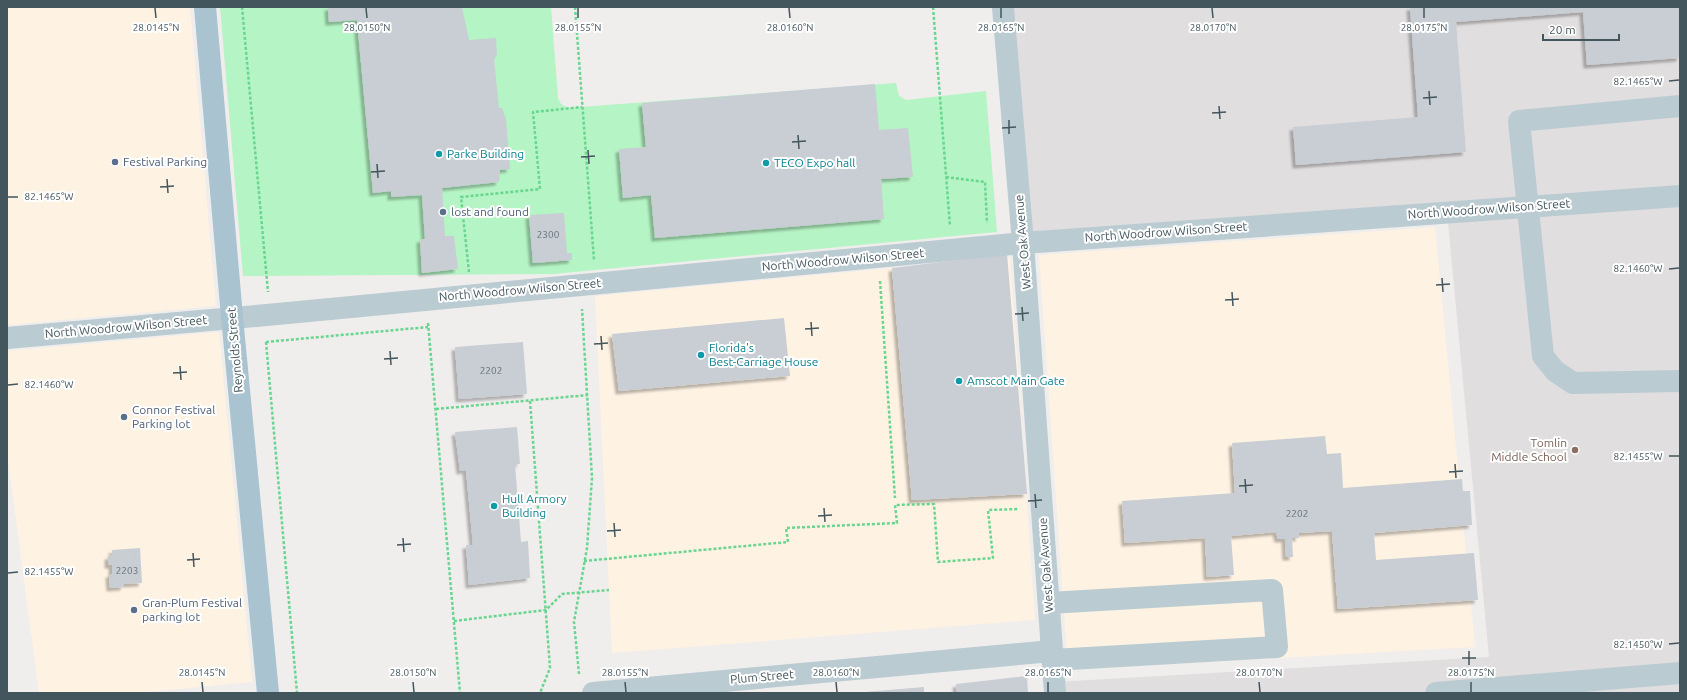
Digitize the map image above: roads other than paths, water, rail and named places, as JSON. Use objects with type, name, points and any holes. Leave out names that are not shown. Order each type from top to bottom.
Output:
[{"type":"main road","name":"Reynolds Street","points":[[205,7],[232,317],[268,693]]},
{"type":"street","name":"West Oak Avenue","points":[[1003,7],[1023,243],[1055,693]]},
{"type":"street","points":[[1680,106],[1519,121],[1543,356],[1556,371],[1573,383],[1680,381]]},
{"type":"street","name":"North Woodrow Wilson Street","points":[[7,338],[267,315],[1023,243],[1680,196]]},
{"type":"street","name":"Plum Street","points":[[586,685],[669,689],[1052,656],[1277,647],[1272,590],[1049,603]]},
{"type":"street","points":[[1436,693],[1679,674]]},
{"type":"place","name":"Parke Building","points":[[439,154]]},
{"type":"place","name":"Festival Parking","points":[[115,162]]},
{"type":"place","name":"TECO Expo hall","points":[[766,163]]},
{"type":"place","name":"lost and found","points":[[443,212]]},
{"type":"place","name":"Florida's Best-Carriage House","points":[[701,355]]},
{"type":"place","name":"Amscot Main Gate","points":[[959,381]]},
{"type":"place","name":"Connor Festival Parking lot","points":[[124,417]]},
{"type":"place","name":"Tomlin Middle School","points":[[1575,450]]},
{"type":"place","name":"Hull Armory Building","points":[[494,506]]},
{"type":"place","name":"Gran-Plum Festival parking lot","points":[[134,610]]}]
